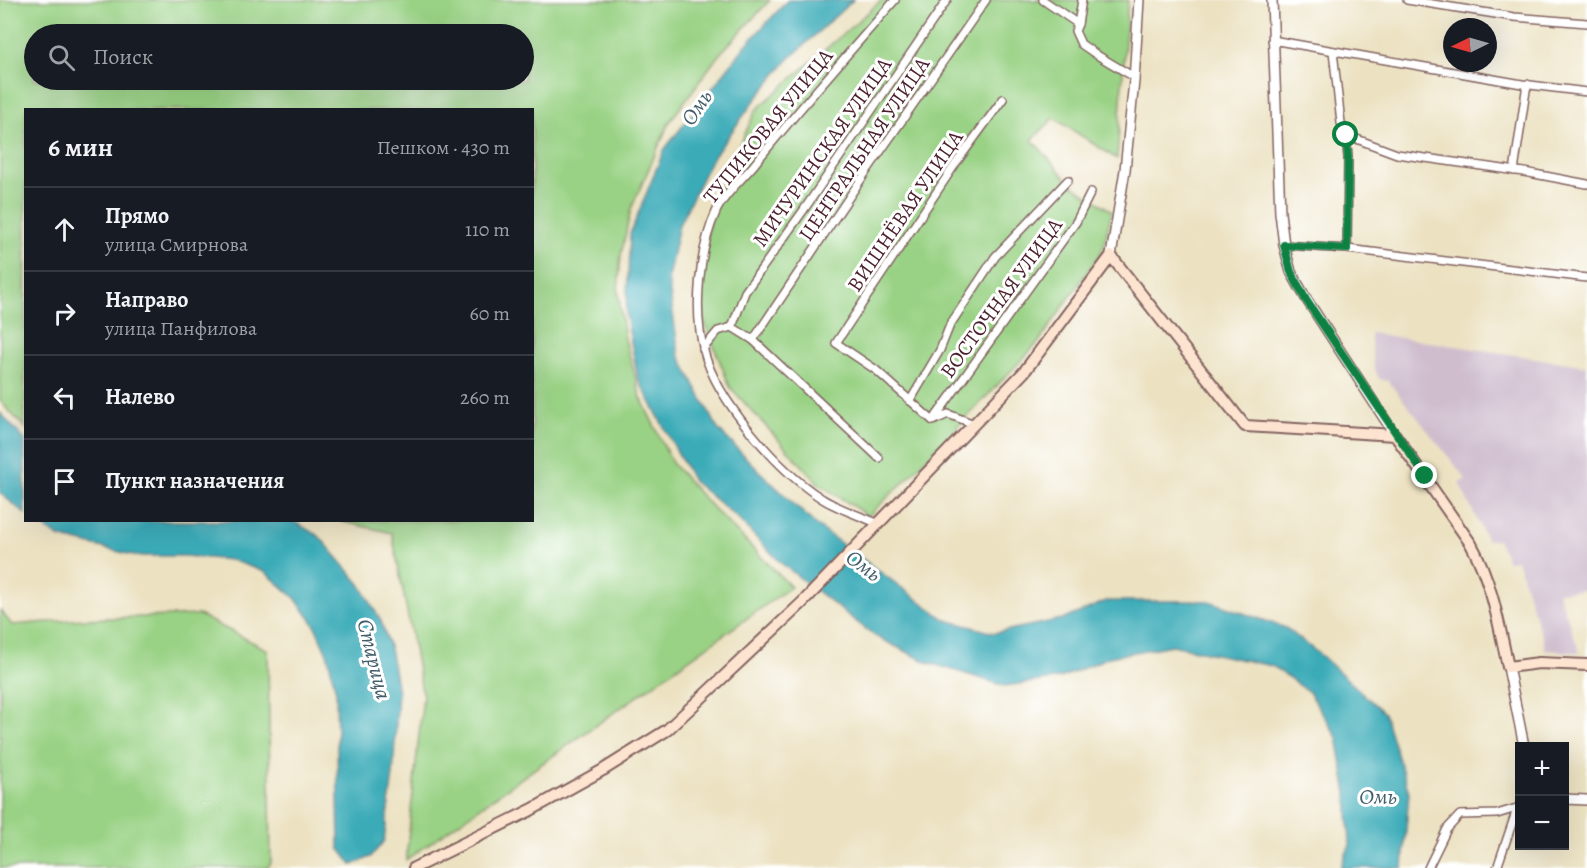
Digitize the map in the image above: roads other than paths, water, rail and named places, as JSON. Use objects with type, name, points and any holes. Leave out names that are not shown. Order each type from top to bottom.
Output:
[{"type":"main road","points":[[414,868],[531,810],[603,770],[667,730],[802,603],[1024,372],[1111,256],[1245,426],[1395,435],[1478,557],[1493,602],[1508,667],[1539,663],[1587,665]]},
{"type":"street","name":"ТУПИКОВАЯ УЛИЦА","points":[[878,526],[822,499],[790,474],[726,399],[703,349],[700,322],[700,280],[706,245],[716,210],[783,128],[895,0]]},
{"type":"street","name":"МИЧУРИНСКАЯ УЛИЦА","points":[[732,327],[745,292],[947,0]]},
{"type":"street","name":"ЦЕНТРАЛЬНАЯ УЛИЦА","points":[[753,340],[986,0]]},
{"type":"street","points":[[1042,0],[1050,3],[1078,24]]},
{"type":"street","points":[[1082,0],[1075,31],[1081,44],[1096,56],[1134,77]]},
{"type":"street","points":[[1111,256],[1125,170],[1139,0]]},
{"type":"street","points":[[1272,0],[1280,213],[1284,245],[1291,272],[1306,300],[1395,435]]},
{"type":"street","points":[[1407,0],[1514,17],[1587,22]]},
{"type":"street","points":[[1272,40],[1527,84],[1587,92]]},
{"type":"street","points":[[1333,51],[1341,123],[1346,135],[1348,157],[1347,249]]},
{"type":"street","points":[[1514,171],[1527,84]]},
{"type":"street","name":"ВИШНЁВАЯ УЛИЦА","points":[[910,400],[876,370],[836,343],[956,163],[1003,99]]},
{"type":"street","points":[[1346,135],[1397,154],[1587,184]]},
{"type":"street","points":[[974,424],[948,414],[933,421],[910,400],[940,350],[950,325],[994,257],[1068,180]]},
{"type":"street","name":"ВОСТОЧНАЯ УЛИЦА","points":[[933,421],[1076,222],[1091,192]]},
{"type":"street","points":[[1284,245],[1347,249],[1587,278]]},
{"type":"street","points":[[703,349],[718,331],[732,327],[753,340],[879,458]]},
{"type":"street","points":[[1508,667],[1523,742]]},
{"type":"street","points":[[1569,799],[1587,800]]},
{"type":"street","points":[[1428,868],[1447,829],[1460,815],[1497,814],[1515,809]]},
{"type":"street","points":[[1497,868],[1515,817]]},
{"type":"water","name":"Омь","points":[[788,0],[853,0],[788,60],[711,160],[679,225],[668,278],[679,355],[718,429],[816,525],[946,620],[994,633],[1067,618],[1106,601],[1209,601],[1286,628],[1323,657],[1384,713],[1409,792],[1403,868],[1340,868],[1350,845],[1347,793],[1337,737],[1309,692],[1272,666],[1172,645],[1109,657],[1061,678],[1005,686],[927,662],[875,636],[782,564],[735,516],[693,481],[638,379],[626,315],[630,234],[664,150],[746,45]]},
{"type":"water","points":[[0,413],[24,439],[24,513],[0,493]]},
{"type":"water","name":"Старица","points":[[36,522],[295,522],[319,536],[360,584],[381,621],[391,653],[398,692],[393,775],[384,841],[371,857],[352,865],[339,848],[336,692],[328,656],[314,624],[295,598],[265,572],[231,560],[185,556],[136,556],[59,537]]}]
